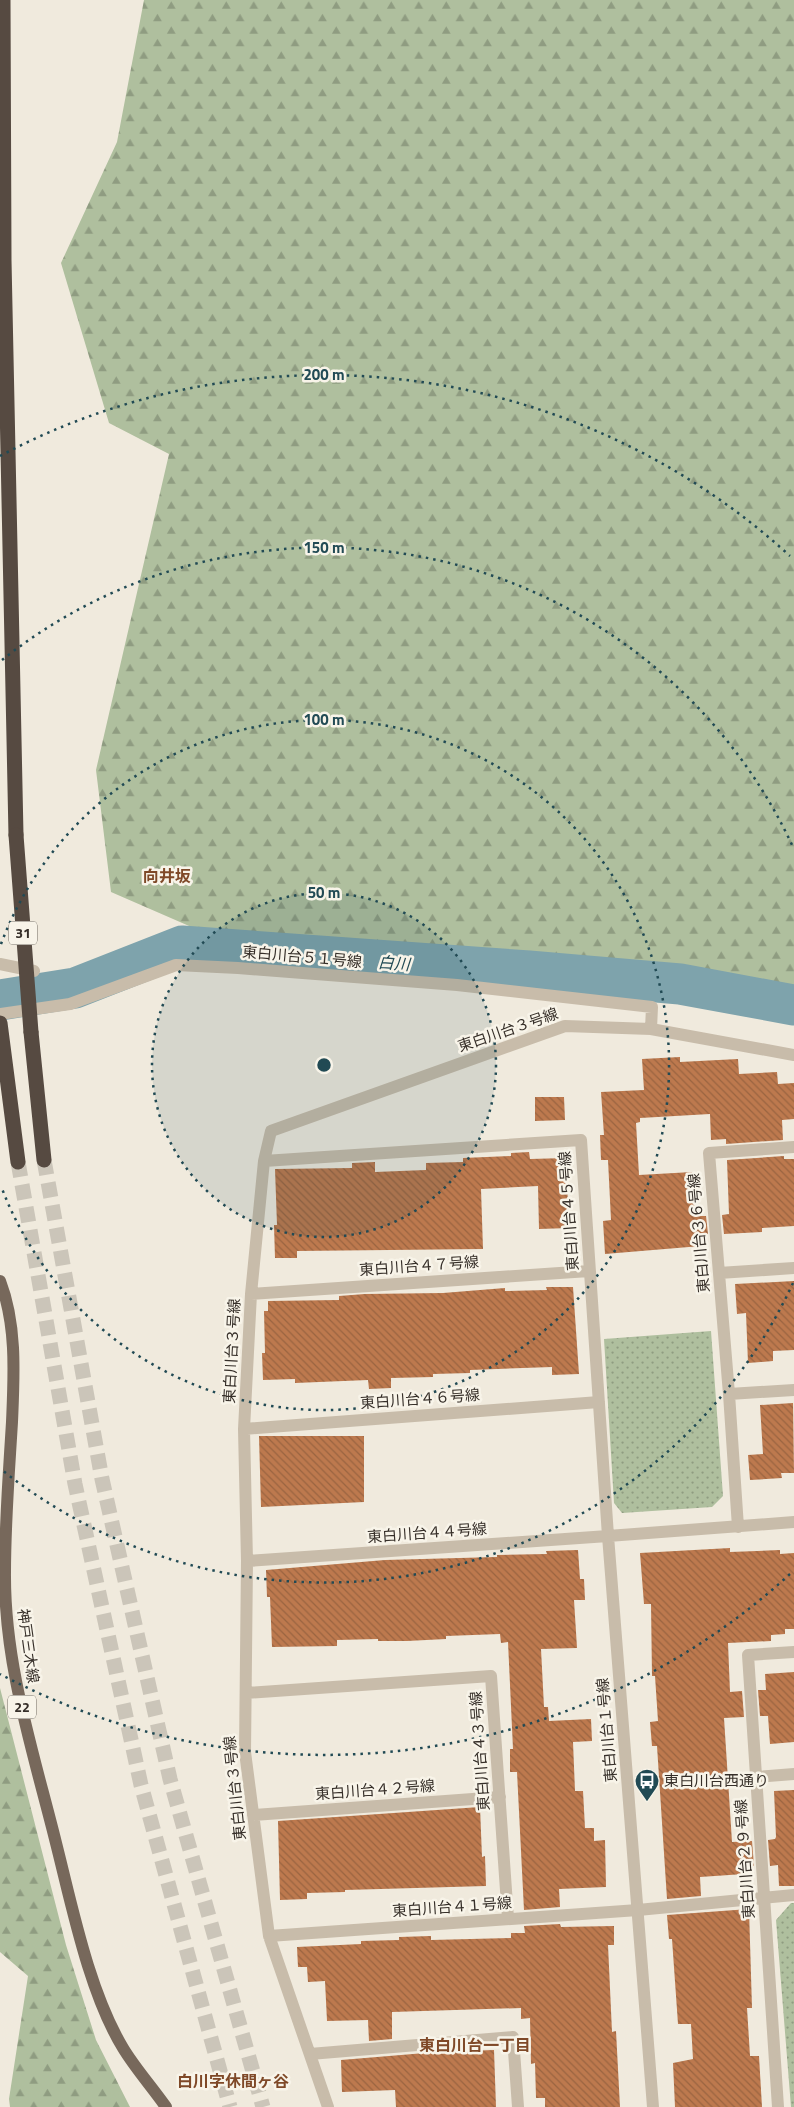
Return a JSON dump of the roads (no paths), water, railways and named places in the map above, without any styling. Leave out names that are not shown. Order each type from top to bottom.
[{"type":"highway","name":"31","points":[[3,0],[4,260],[16,835],[31,1032],[44,1160]]},
{"type":"highway","points":[[0,1030],[18,1162]]},
{"type":"main road","name":"神戸三木線","points":[[0,1281],[7,1299],[12,1342],[13,1385],[5,1572],[7,1632],[15,1681],[82,1946],[102,2003],[122,2047],[166,2107]]},
{"type":"street","points":[[0,964],[34,970],[36,1008],[0,1014]]},
{"type":"street","name":"東白川台５１号線","points":[[36,1008],[70,1004],[176,965],[238,968],[447,985],[652,1007],[651,1029]]},
{"type":"street","name":"東白川台３号線","points":[[328,2107],[269,1936],[245,1752],[248,1561],[244,1429],[251,1294],[264,1161],[271,1131],[565,1026],[651,1029],[794,1055]]},
{"type":"street","name":"東白川台４５号線","points":[[264,1161],[581,1140],[608,1536]]},
{"type":"street","name":"東白川台３６号線","points":[[738,1527],[709,1154],[794,1147]]},
{"type":"street","points":[[719,1273],[794,1268]]},
{"type":"street","name":"東白川台４７号線","points":[[251,1294],[590,1271]]},
{"type":"street","points":[[729,1394],[794,1390]]},
{"type":"street","name":"東白川台４６号線","points":[[244,1429],[599,1402]]},
{"type":"street","points":[[608,1536],[794,1522]]},
{"type":"street","name":"東白川台４４号線","points":[[248,1561],[608,1536]]},
{"type":"street","name":"東白川台１号線","points":[[608,1536],[653,2107]]},
{"type":"street","name":"東白川台２９号線","points":[[778,2107],[748,1655],[794,1652]]},
{"type":"street","name":"東白川台４３号線","points":[[246,1693],[490,1676],[508,1919]]},
{"type":"street","points":[[757,1777],[794,1774]]},
{"type":"street","name":"東白川台４２号線","points":[[253,1815],[500,1797]]},
{"type":"street","name":"東白川台４１号線","points":[[269,1936],[638,1910],[794,1895]]},
{"type":"street","points":[[310,2054],[513,2037],[518,2107]]},
{"type":"waterway","name":"白川","points":[[0,1000],[75,988],[182,946],[680,984],[794,1005]]},
{"type":"tunnel","points":[[44,1160],[102,1479],[170,1779],[263,2107]]},
{"type":"tunnel","points":[[18,1162],[75,1484],[141,1785],[230,2107]]},
{"type":"place","name":"東白川台西通り","points":[[647,1802]]},
{"type":"district","name":"向井坂","points":[[167,876]]},
{"type":"district","name":"東白川台一丁目","points":[[475,2045]]},
{"type":"district","name":"白川字休間ヶ谷","points":[[233,2081]]}]
